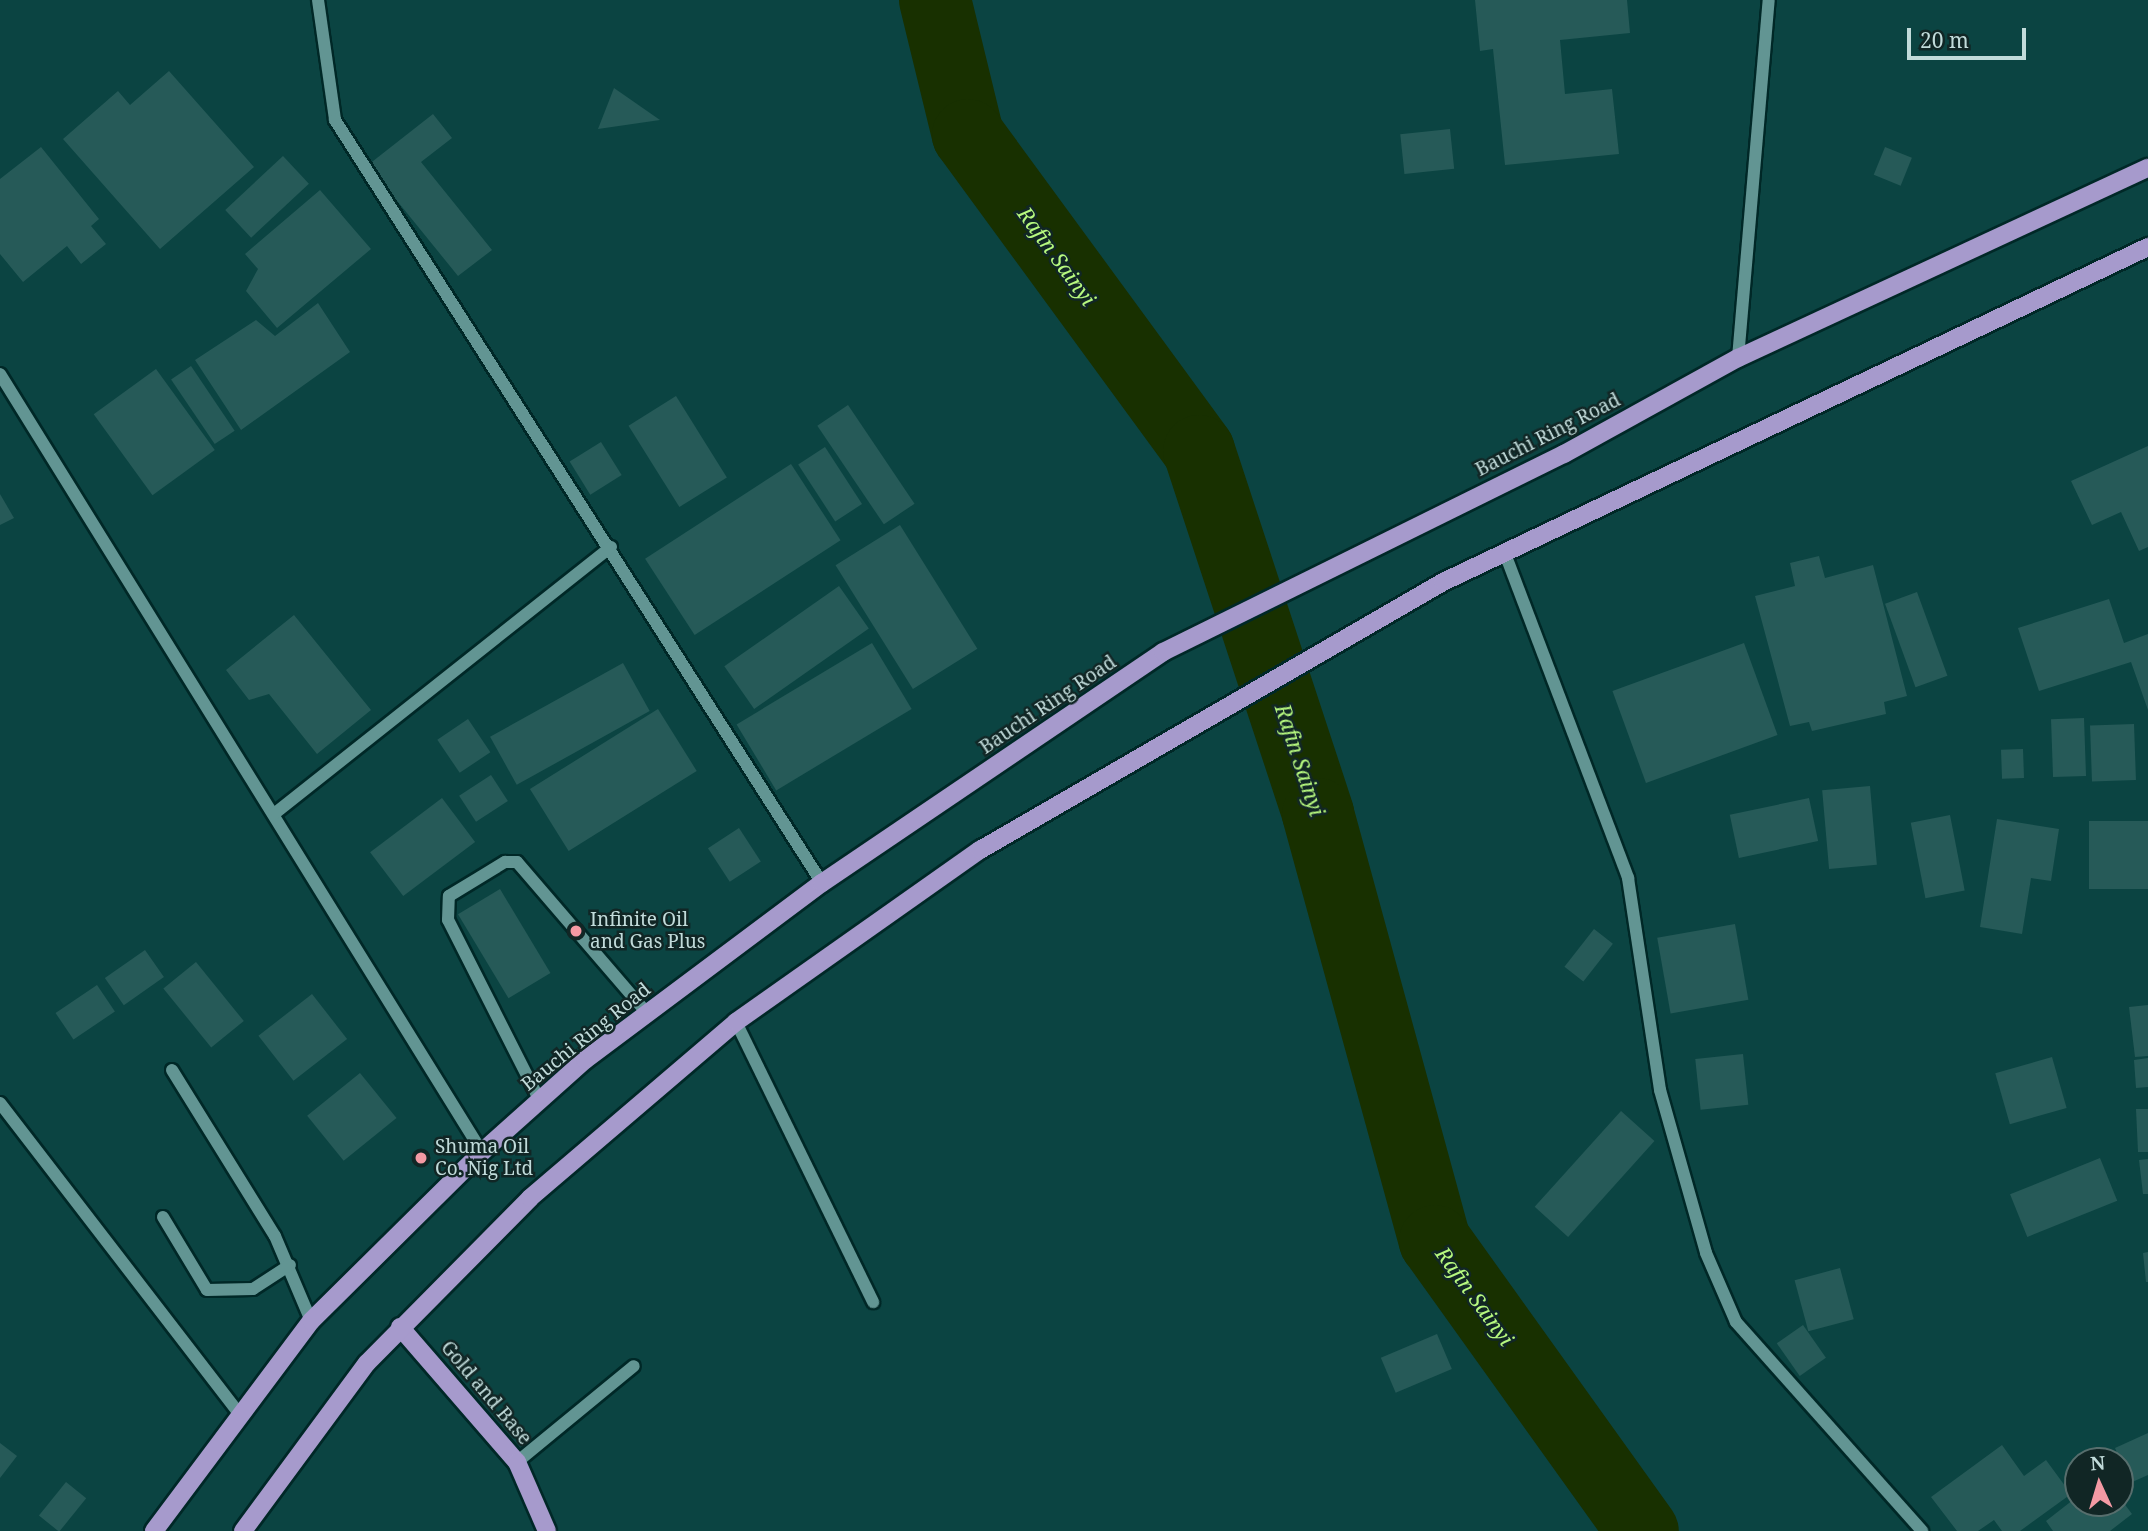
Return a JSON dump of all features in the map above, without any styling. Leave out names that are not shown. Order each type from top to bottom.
[{"type":"main road","name":"Bauchi Ring Road","points":[[154,1531],[242,1417],[311,1321],[482,1152],[646,1012],[822,883],[1163,652],[1410,527],[1564,453],[1738,358],[2148,168]]},
{"type":"main road","points":[[243,1531],[400,1327],[530,1198],[736,1022],[980,850],[1200,718],[1443,582],[2148,247]]},
{"type":"main road","name":"Gold and Base","points":[[400,1327],[517,1462],[547,1531]]},
{"type":"street","points":[[318,0],[335,120],[611,547],[822,883]]},
{"type":"street","points":[[1738,358],[1769,0]]},
{"type":"street","points":[[0,374],[482,1152]]},
{"type":"street","points":[[274,814],[611,547]]},
{"type":"street","points":[[1504,551],[1628,878],[1660,1090],[1706,1253],[1736,1322],[1922,1531]]},
{"type":"street","points":[[540,1101],[448,920],[449,896],[505,862],[517,862],[646,1012]]},
{"type":"street","points":[[736,1022],[873,1301]]},
{"type":"street","points":[[172,1070],[290,1265],[311,1321]]},
{"type":"street","points":[[0,1102],[242,1417]]},
{"type":"street","points":[[163,1217],[207,1290],[253,1289],[290,1265]]},
{"type":"street","points":[[517,1462],[634,1366]]},
{"type":"building","points":[[1475,0],[1627,0],[1630,33],[1560,40],[1565,94],[1612,89],[1619,154],[1505,165],[1493,49],[1480,51]]},
{"type":"building","points":[[169,71],[254,167],[160,249],[63,139],[118,91],[130,105]]},
{"type":"building","points":[[614,88],[660,120],[598,129]]},
{"type":"building","points":[[433,114],[452,138],[421,162],[492,250],[458,276],[368,165]]},
{"type":"building","points":[[1450,129],[1454,169],[1404,174],[1400,134]]},
{"type":"building","points":[[41,147],[99,219],[91,226],[106,244],[81,264],[67,246],[23,282],[0,254],[0,179]]},
{"type":"building","points":[[1885,147],[1912,158],[1901,186],[1874,175]]},
{"type":"building","points":[[283,156],[309,184],[251,238],[225,210]]},
{"type":"building","points":[[320,190],[371,249],[277,328],[246,291],[258,269],[245,254]]},
{"type":"building","points":[[318,303],[350,352],[241,430],[195,360],[256,320],[275,336]]},
{"type":"building","points":[[191,366],[235,431],[215,444],[171,379]]},
{"type":"building","points":[[156,369],[215,450],[152,495],[94,414]]},
{"type":"building","points":[[676,396],[727,477],[679,507],[629,426]]},
{"type":"building","points":[[848,405],[915,504],[884,524],[817,426]]},
{"type":"building","points":[[601,442],[622,475],[590,495],[570,462]]},
{"type":"building","points":[[2148,446],[2148,547],[2139,551],[2121,512],[2092,525],[2071,481]]},
{"type":"building","points":[[825,447],[862,504],[835,521],[798,464]]},
{"type":"building","points":[[791,464],[841,540],[695,635],[645,559]]},
{"type":"building","points":[[0,494],[14,518],[0,525]]},
{"type":"building","points":[[900,525],[977,649],[913,689],[836,565]]},
{"type":"building","points":[[1819,556],[1825,578],[1873,565],[1907,696],[1884,702],[1886,714],[1812,731],[1809,722],[1790,726],[1755,596],[1795,586],[1790,563]]},
{"type":"building","points":[[839,586],[869,629],[754,709],[724,666]]},
{"type":"building","points":[[1917,592],[1947,676],[1915,687],[1885,604]]},
{"type":"building","points":[[2109,599],[2124,643],[2148,634],[2148,710],[2131,662],[2039,691],[2018,628]]},
{"type":"building","points":[[294,615],[371,710],[317,754],[269,694],[249,700],[226,670]]},
{"type":"building","points":[[872,643],[912,709],[776,790],[737,724]]},
{"type":"building","points":[[1744,643],[1778,735],[1646,783],[1612,691]]},
{"type":"building","points":[[623,663],[650,711],[517,785],[490,737]]},
{"type":"building","points":[[658,709],[697,771],[569,851],[530,789]]},
{"type":"building","points":[[2084,718],[2086,776],[2053,777],[2051,719]]},
{"type":"building","points":[[468,719],[490,752],[460,773],[437,740]]},
{"type":"building","points":[[2134,724],[2136,780],[2092,782],[2090,726]]},
{"type":"building","points":[[2023,749],[2024,778],[2002,779],[2001,750]]},
{"type":"building","points":[[491,775],[508,801],[476,822],[459,796]]},
{"type":"building","points":[[1870,786],[1877,865],[1829,869],[1822,790]]},
{"type":"building","points":[[442,798],[475,842],[403,896],[370,852]]},
{"type":"building","points":[[1809,798],[1818,841],[1739,858],[1730,815]]},
{"type":"building","points":[[1950,815],[1965,891],[1925,898],[1911,823]]},
{"type":"building","points":[[1997,819],[2059,829],[2051,881],[2031,878],[2022,934],[1980,927]]},
{"type":"building","points":[[2089,821],[2148,821],[2148,889],[2089,889]]},
{"type":"building","points":[[739,828],[761,862],[730,882],[708,848]]},
{"type":"building","points":[[500,889],[550,973],[508,998],[458,914]]},
{"type":"building","points":[[1735,924],[1748,1000],[1671,1014],[1657,938]]},
{"type":"building","points":[[1594,929],[1613,944],[1583,982],[1564,967]]},
{"type":"building","points":[[145,950],[164,977],[124,1005],[105,978]]},
{"type":"building","points":[[196,962],[244,1021],[211,1047],[163,988]]},
{"type":"building","points":[[97,985],[115,1012],[73,1039],[56,1013]]},
{"type":"building","points":[[312,994],[347,1039],[294,1081],[258,1036]]},
{"type":"building","points":[[2148,1005],[2148,1056],[2135,1057],[2129,1007]]},
{"type":"building","points":[[1743,1054],[1748,1105],[1701,1110],[1695,1059]]},
{"type":"building","points":[[2052,1057],[2067,1108],[2010,1124],[1995,1073]]},
{"type":"building","points":[[2148,1058],[2148,1087],[2136,1088],[2134,1060]]},
{"type":"building","points":[[360,1073],[397,1118],[344,1161],[307,1116]]},
{"type":"building","points":[[2136,1109],[2148,1109],[2148,1152],[2138,1152]]},
{"type":"building","points":[[1621,1111],[1654,1141],[1568,1237],[1535,1207]]},
{"type":"building","points":[[2100,1158],[2117,1201],[2027,1237],[2010,1194]]},
{"type":"building","points":[[2148,1159],[2148,1194],[2143,1194],[2139,1160]]},
{"type":"building","points":[[2148,1252],[2148,1282],[2146,1282],[2143,1253]]},
{"type":"building","points":[[1840,1268],[1854,1319],[1808,1331],[1795,1280]]},
{"type":"building","points":[[1803,1325],[1826,1358],[1800,1376],[1777,1343]]},
{"type":"building","points":[[1437,1334],[1452,1369],[1396,1393],[1381,1358]]},
{"type":"building","points":[[2148,1433],[2148,1475],[2134,1481],[2134,1447],[2117,1447]]},
{"type":"building","points":[[0,1443],[17,1456],[0,1478]]},
{"type":"building","points":[[2002,1445],[2024,1476],[2046,1460],[2064,1484],[2064,1499],[2020,1531],[2002,1531],[1994,1520],[1978,1531],[1957,1531],[1931,1497]]},
{"type":"building","points":[[66,1482],[86,1498],[60,1531],[39,1515]]},
{"type":"building","points":[[2064,1507],[2064,1517],[2128,1517],[2110,1531],[2053,1531],[2046,1521]]},
{"type":"waterway","name":"Rafin Sainyi","points":[[935,0],[968,135],[1199,451],[1318,814],[1435,1241],[1643,1531]]},
{"type":"place","name":"Infinite Oil and Gas Plus","points":[[576,931]]},
{"type":"place","name":"Shuma Oil Co. Nig Ltd","points":[[421,1158]]}]
